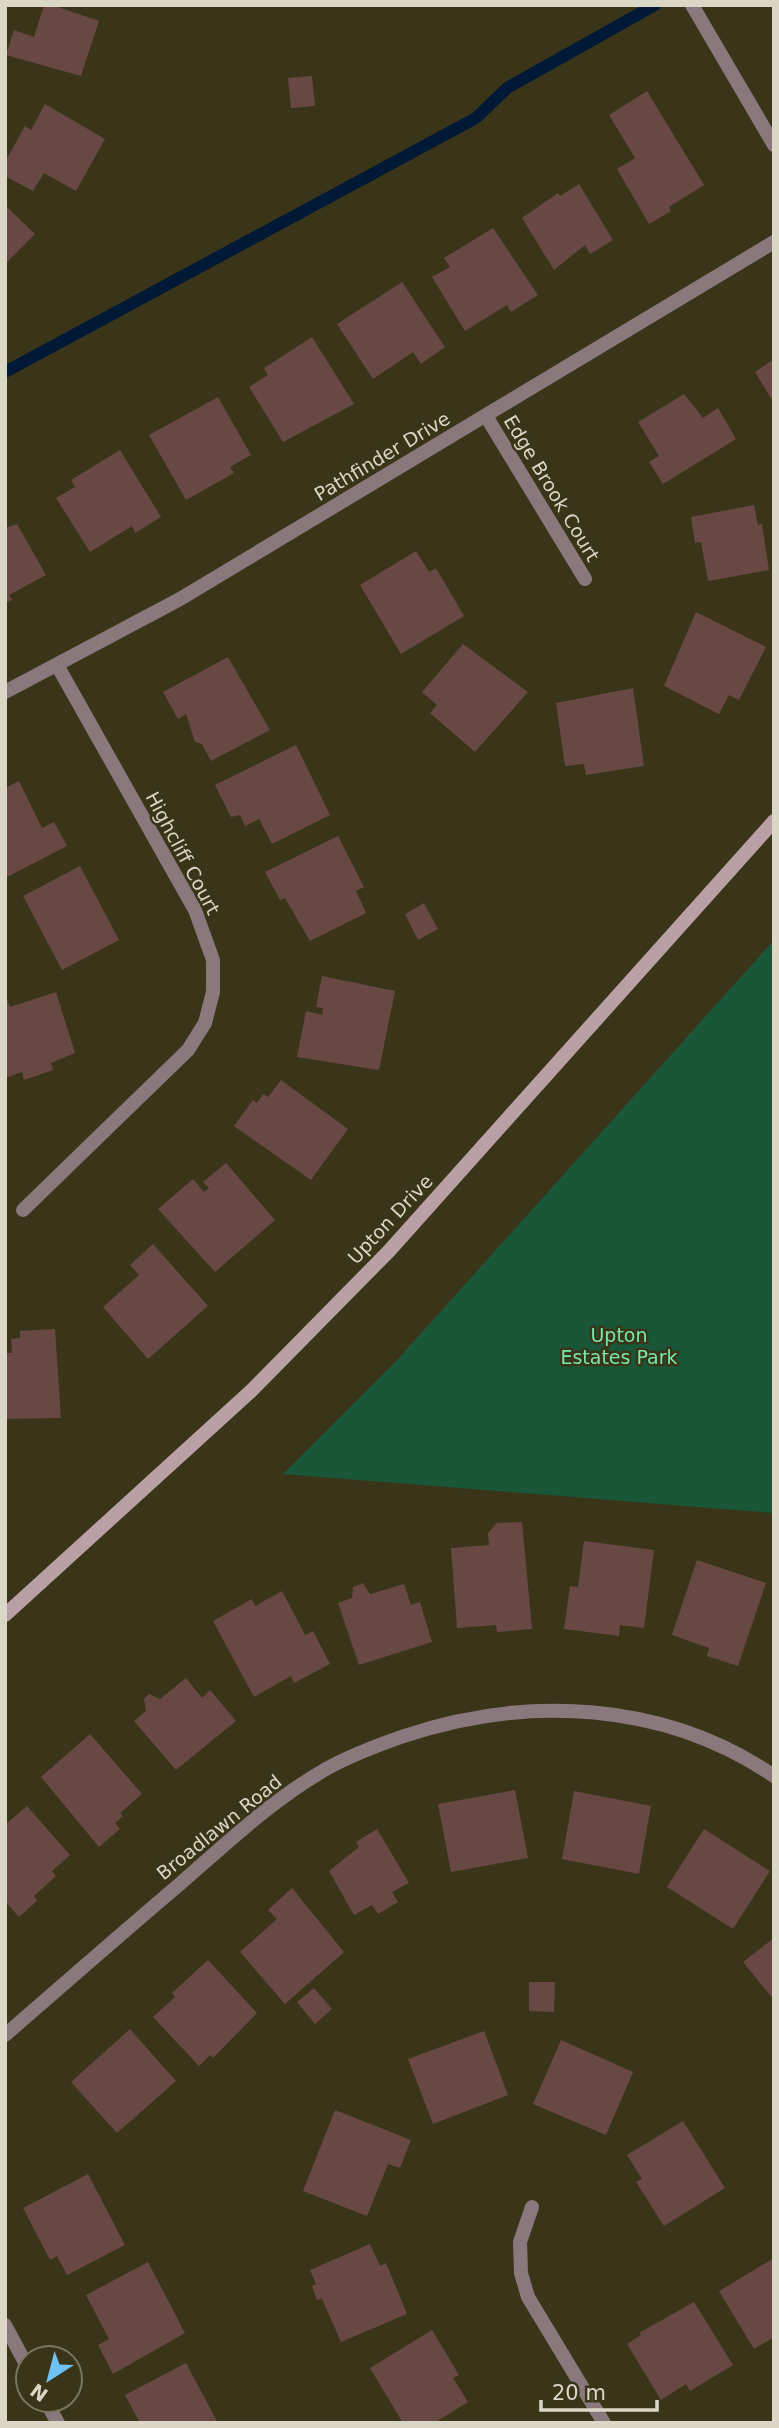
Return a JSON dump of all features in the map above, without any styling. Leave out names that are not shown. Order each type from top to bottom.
[{"type":"main road","name":"Upton Drive","points":[[5,1615],[251,1391],[389,1251],[774,821]]},
{"type":"street","points":[[692,5],[774,145]]},
{"type":"street","name":"Pathfinder Drive","points":[[5,692],[180,599],[774,243]]},
{"type":"street","name":"Edge Brook Court","points":[[486,416],[585,579]]},
{"type":"street","name":"Highcliff Court","points":[[23,1210],[188,1050],[205,1023],[213,992],[213,960],[195,911],[57,665]]},
{"type":"street","name":"Broadlawn Road","points":[[5,2035],[271,1804],[328,1768],[376,1745],[439,1724],[517,1711],[578,1710],[639,1718],[699,1736],[754,1762],[774,1776]]},
{"type":"street","points":[[532,2207],[520,2242],[521,2273],[528,2297],[604,2423]]},
{"type":"street","points":[[5,2325],[15,2344]]},
{"type":"green space","name":"Upton Estates Park","points":[[774,940],[774,1513],[283,1474],[398,1359]]},
{"type":"building","points":[[44,5],[52,5],[99,21],[81,76],[6,55],[14,30],[34,37]]},
{"type":"building","points":[[312,76],[315,106],[291,108],[288,78]]},
{"type":"building","points":[[647,91],[704,185],[669,207],[671,211],[649,224],[617,169],[635,158],[609,115]]},
{"type":"building","points":[[45,104],[105,139],[76,191],[44,173],[33,191],[5,176],[5,162],[25,126],[31,130]]},
{"type":"building","points":[[579,184],[613,240],[590,254],[585,245],[554,270],[522,218],[558,193],[560,196]]},
{"type":"building","points":[[5,205],[35,234],[5,264]]},
{"type":"building","points":[[493,228],[538,295],[511,312],[507,305],[465,331],[432,277],[450,267],[444,258]]},
{"type":"building","points":[[402,282],[445,347],[421,364],[413,352],[373,379],[337,324]]},
{"type":"building","points":[[312,337],[354,404],[283,442],[249,387],[268,375],[264,368]]},
{"type":"building","points":[[774,359],[774,403],[755,372]]},
{"type":"building","points":[[684,394],[703,418],[718,408],[736,439],[663,484],[649,462],[659,456],[638,422]]},
{"type":"building","points":[[218,397],[251,455],[230,467],[234,473],[186,500],[149,435]]},
{"type":"building","points":[[120,450],[161,517],[135,533],[132,526],[90,552],[56,498],[75,487],[71,480]]},
{"type":"building","points":[[754,505],[758,525],[762,524],[769,570],[708,581],[701,542],[695,543],[691,517]]},
{"type":"building","points":[[17,524],[46,575],[9,595],[12,600],[5,603],[5,528]]},
{"type":"building","points":[[416,551],[429,572],[436,568],[464,616],[401,654],[360,585]]},
{"type":"building","points":[[696,612],[766,647],[739,700],[729,695],[719,714],[664,686]]},
{"type":"building","points":[[463,644],[528,692],[475,752],[430,713],[437,705],[422,692]]},
{"type":"building","points":[[228,657],[270,730],[211,761],[202,744],[195,742],[186,714],[178,719],[163,692]]},
{"type":"building","points":[[633,688],[644,766],[586,775],[584,764],[565,766],[556,703]]},
{"type":"building","points":[[296,745],[330,815],[272,844],[259,819],[245,826],[240,815],[231,817],[215,785]]},
{"type":"building","points":[[19,781],[42,828],[54,822],[67,846],[5,878],[5,788]]},
{"type":"building","points":[[338,836],[364,887],[356,891],[366,913],[310,941],[285,898],[280,900],[265,872]]},
{"type":"building","points":[[80,866],[119,940],[62,970],[23,896]]},
{"type":"building","points":[[424,903],[438,929],[418,940],[405,914]]},
{"type":"building","points":[[322,976],[395,991],[379,1070],[297,1057],[306,1011],[322,1015],[323,1008],[316,1007]]},
{"type":"building","points":[[56,992],[75,1053],[51,1063],[53,1070],[24,1080],[22,1072],[5,1078],[5,995],[10,1007]]},
{"type":"building","points":[[281,1080],[348,1129],[311,1180],[234,1126],[253,1100],[257,1103],[263,1094],[268,1097]]},
{"type":"building","points":[[226,1163],[275,1220],[215,1272],[158,1209],[193,1179],[204,1192],[209,1188],[203,1182]]},
{"type":"building","points":[[153,1244],[208,1306],[148,1359],[103,1307],[139,1275],[130,1265]]},
{"type":"building","points":[[55,1329],[61,1418],[5,1419],[5,1353],[12,1353],[11,1339],[20,1338],[20,1331]]},
{"type":"building","points":[[522,1522],[532,1629],[497,1632],[496,1625],[457,1628],[451,1548],[489,1545],[488,1533],[497,1523]]},
{"type":"building","points":[[584,1541],[654,1550],[644,1628],[620,1625],[619,1636],[564,1629],[570,1586],[578,1587]]},
{"type":"building","points":[[697,1560],[766,1583],[738,1666],[707,1656],[709,1648],[672,1635]]},
{"type":"building","points":[[363,1583],[370,1594],[404,1584],[411,1605],[420,1602],[432,1642],[359,1665],[338,1603],[352,1598],[353,1587]]},
{"type":"building","points":[[282,1591],[305,1635],[313,1631],[330,1664],[294,1683],[291,1676],[254,1697],[213,1621],[252,1599],[255,1606]]},
{"type":"building","points":[[186,1678],[202,1698],[210,1690],[236,1721],[176,1770],[134,1721],[146,1711],[144,1699],[149,1694],[160,1699]]},
{"type":"building","points":[[90,1734],[142,1794],[120,1813],[123,1816],[115,1823],[120,1829],[99,1847],[41,1777]]},
{"type":"building","points":[[515,1790],[528,1858],[451,1872],[438,1804]]},
{"type":"building","points":[[574,1791],[651,1806],[639,1874],[562,1859]]},
{"type":"building","points":[[27,1806],[70,1855],[52,1871],[56,1876],[34,1896],[37,1901],[19,1917],[5,1901],[5,1825]]},
{"type":"building","points":[[377,1829],[409,1883],[392,1892],[398,1902],[378,1914],[372,1905],[354,1915],[329,1871],[359,1847],[356,1842]]},
{"type":"building","points":[[704,1829],[770,1871],[733,1929],[667,1887]]},
{"type":"building","points":[[292,1888],[344,1952],[285,2004],[240,1952],[277,1919],[268,1910]]},
{"type":"building","points":[[774,1938],[774,2000],[743,1962]]},
{"type":"building","points":[[208,1960],[257,2013],[213,2058],[210,2055],[199,2066],[153,2017],[175,1997],[172,1993]]},
{"type":"building","points":[[529,1982],[555,1982],[554,2012],[529,2011]]},
{"type":"building","points":[[314,1988],[332,2009],[315,2024],[297,2002]]},
{"type":"building","points":[[130,2029],[176,2081],[117,2133],[71,2082]]},
{"type":"building","points":[[484,2031],[508,2095],[433,2124],[408,2059]]},
{"type":"building","points":[[561,2040],[633,2072],[606,2135],[533,2104]]},
{"type":"building","points":[[335,2110],[411,2140],[400,2168],[388,2164],[367,2216],[303,2191]]},
{"type":"building","points":[[683,2121],[725,2188],[664,2226],[636,2182],[642,2179],[627,2155]]},
{"type":"building","points":[[88,2174],[125,2245],[67,2275],[57,2256],[50,2260],[23,2208]]},
{"type":"building","points":[[370,2244],[380,2266],[386,2263],[407,2314],[341,2342],[322,2299],[317,2300],[312,2286],[316,2284],[310,2270]]},
{"type":"building","points":[[774,2258],[774,2337],[754,2349],[719,2291]]},
{"type":"building","points":[[148,2262],[185,2333],[113,2374],[98,2345],[109,2339],[86,2295]]},
{"type":"building","points":[[694,2302],[733,2365],[690,2391],[686,2384],[661,2400],[627,2344],[641,2335],[639,2333]]},
{"type":"building","points":[[432,2330],[459,2375],[453,2378],[468,2402],[434,2423],[403,2423],[370,2368]]},
{"type":"building","points":[[186,2363],[218,2423],[140,2423],[125,2395]]},
{"type":"waterway","points":[[5,372],[476,118],[507,88],[655,5]]}]
